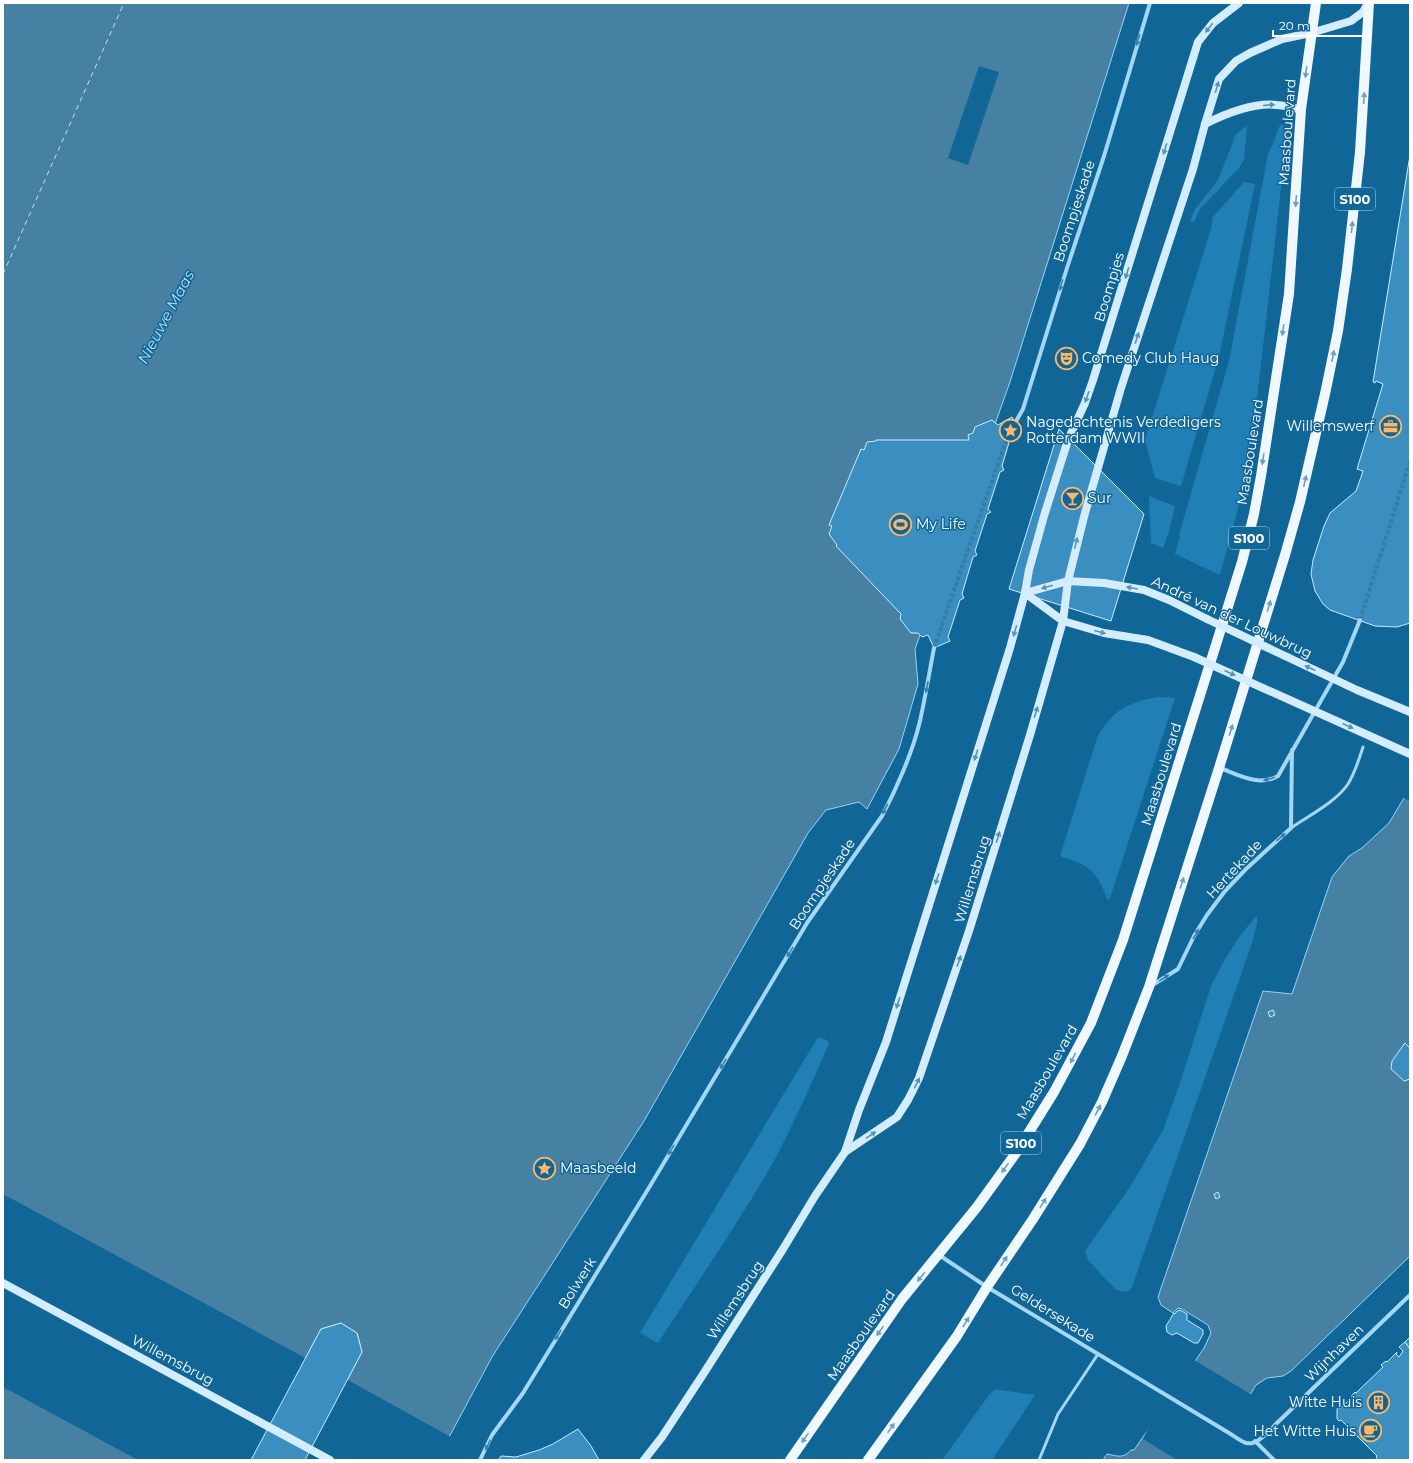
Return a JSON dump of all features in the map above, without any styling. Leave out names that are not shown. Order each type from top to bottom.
[{"type":"main road","name":"Boompjes","points":[[1025,593],[1029,570],[1068,440],[1085,403],[1093,380],[1198,42],[1213,23],[1239,3]]},
{"type":"main road","name":"Maasboulevard","points":[[790,1460],[902,1300],[977,1207],[1011,1159],[1058,1086],[1091,1023],[1126,932],[1242,562],[1254,514],[1289,294],[1302,109],[1316,3]]},
{"type":"main road","points":[[1068,581],[1079,532],[1121,388],[1193,169],[1205,124],[1220,79],[1236,61],[1250,53],[1282,39],[1311,33],[1351,21],[1363,12],[1369,3]]},
{"type":"main road","name":"S100","points":[[868,1460],[912,1397],[946,1353],[1080,1144],[1102,1102],[1149,987],[1285,555],[1300,502],[1325,394],[1338,331],[1347,269],[1360,152],[1369,3]]},
{"type":"main road","points":[[1205,124],[1225,114],[1260,106],[1277,104],[1302,109]]},
{"type":"main road","name":"André van der Louwbrug","points":[[1025,593],[1068,581],[1104,583],[1144,590],[1169,600],[1358,690],[1410,712]]},
{"type":"main road","name":"Willemsbrug","points":[[845,1152],[897,1117],[908,1100],[919,1078],[969,932],[1063,621],[1068,581]]},
{"type":"main road","points":[[1025,593],[1063,621],[1104,633],[1148,640],[1194,657],[1410,754]]},
{"type":"main road","name":"Willemsbrug","points":[[644,1460],[666,1430],[783,1249],[815,1196],[845,1152],[859,1110],[886,1042],[1010,648],[1025,593]]},
{"type":"main road","name":"Willemsbrug","points":[[3,1283],[330,1460]]},
{"type":"street","name":"Boompjeskade","points":[[1015,423],[1023,409],[1104,156],[1150,3]]},
{"type":"street","points":[[1219,768],[1254,781],[1268,781],[1278,776],[1343,662],[1360,620]]},
{"type":"street","name":"Boompjeskade","points":[[691,1116],[807,923],[882,816],[914,742],[934,648]]},
{"type":"street","points":[[1291,828],[1292,750]]},
{"type":"street","name":"Hertekade","points":[[1149,987],[1178,969],[1194,936],[1207,915],[1225,891],[1246,869],[1291,828]]},
{"type":"street","name":"Bolwerk","points":[[480,1460],[492,1435],[523,1393],[650,1186],[691,1116]]},
{"type":"street","name":"Geldersekade","points":[[939,1255],[987,1287],[1229,1433],[1245,1442],[1252,1443],[1255,1441]]},
{"type":"street","name":"Wijnhaven","points":[[1255,1441],[1287,1414],[1410,1295]]},
{"type":"street","points":[[1255,1441],[1274,1460]]},
{"type":"lane","points":[[1291,828],[1342,792],[1348,783],[1364,746]]},
{"type":"lane","points":[[1039,1460],[1058,1414],[1098,1354]]},
{"type":"shaded area","points":[[1283,124],[1287,135],[1255,417],[1240,501],[1220,575],[1175,554],[1179,535],[1229,361],[1268,154],[1280,125]]},
{"type":"shaded area","points":[[1247,126],[1244,160],[1238,169],[1200,209],[1194,222],[1190,221],[1195,209],[1218,180],[1236,134]]},
{"type":"shaded area","points":[[1244,182],[1255,184],[1219,357],[1181,486],[1155,478],[1145,440],[1211,229],[1213,217]]},
{"type":"shaded area","points":[[1149,496],[1175,506],[1169,532],[1163,548],[1151,543]]},
{"type":"shaded area","points":[[1159,697],[1175,698],[1108,901],[1101,883],[1092,871],[1079,863],[1061,857],[1061,853],[1097,738],[1103,728],[1115,714],[1122,709],[1138,702]]},
{"type":"shaded area","points":[[1257,915],[1257,923],[1252,943],[1131,1289],[1126,1292],[1116,1290],[1088,1260],[1085,1251],[1132,1184],[1163,1130],[1178,1089],[1211,986],[1239,937]]},
{"type":"shaded area","points":[[818,1037],[827,1040],[829,1044],[777,1155],[749,1203],[658,1343],[640,1333]]},
{"type":"shaded area","points":[[994,1390],[1035,1395],[992,1460],[942,1460],[989,1395]]},
{"type":"water","name":"Nieuwe Maas","points":[[3,3],[1129,3],[1010,382],[915,649],[918,684],[899,749],[867,809],[859,802],[826,810],[808,833],[644,1121],[492,1357],[447,1441],[305,1460],[362,1352],[357,1333],[341,1323],[321,1329],[251,1460],[3,1460]]},
{"type":"water","points":[[1410,773],[1410,1256],[1291,1371],[1283,1376],[1267,1378],[1256,1385],[1210,1460],[1103,1460],[1107,1454],[1123,1456],[1131,1450],[1134,1450],[1204,1348],[1211,1333],[1208,1325],[1182,1309],[1178,1308],[1173,1313],[1161,1305],[1158,1297],[1263,991],[1292,994],[1332,877],[1349,856],[1362,848],[1389,823],[1404,798]]},
{"type":"pier","points":[[979,66],[999,72],[968,165],[948,158]]},
{"type":"pier","points":[[1410,771],[1410,801],[1402,797],[1408,772]]},
{"type":"pier","points":[[3,1194],[307,1359],[253,1460],[138,1460],[3,1387]]},
{"type":"pier","points":[[1194,1360],[1252,1395],[1212,1460],[1177,1460],[1143,1439],[1148,1428]]},
{"type":"pier","points":[[346,1379],[451,1437],[437,1460],[303,1460]]},
{"type":"building","name":"Willemswerf","points":[[1410,155],[1410,623],[1397,627],[1375,626],[1330,610],[1323,604],[1315,591],[1311,574],[1313,560],[1324,526],[1330,513],[1356,491],[1363,471],[1357,469],[1383,384],[1376,381],[1375,383],[1373,382]]},
{"type":"building","points":[[1012,417],[1017,427],[1013,429],[1002,466],[1004,470],[1000,472],[988,509],[991,512],[987,514],[975,551],[977,555],[973,557],[962,594],[964,598],[960,600],[948,637],[950,641],[934,648],[928,635],[922,637],[918,633],[911,633],[900,619],[901,614],[836,546],[837,545],[829,534],[832,526],[829,525],[861,449],[864,450],[867,442],[876,440],[969,440],[968,435],[973,433],[975,427],[992,420],[998,425]]},
{"type":"building","points":[[1059,429],[1144,514],[1111,621],[1009,589]]},
{"type":"building","points":[[1273,1010],[1275,1015],[1270,1017],[1268,1012]]},
{"type":"building","points":[[1405,1043],[1410,1048],[1410,1079],[1404,1081],[1391,1069],[1392,1061]]},
{"type":"building","points":[[1218,1192],[1220,1197],[1216,1199],[1214,1194]]},
{"type":"building","points":[[1180,1310],[1187,1314],[1187,1320],[1203,1330],[1203,1334],[1198,1343],[1194,1343],[1177,1333],[1172,1335],[1167,1332],[1166,1326],[1174,1313],[1175,1314]]},
{"type":"building","points":[[341,1323],[357,1333],[362,1352],[305,1460],[251,1460],[321,1329]]},
{"type":"building","points":[[1410,1337],[1410,1349],[1405,1342]]},
{"type":"building","name":"Witte Huis","points":[[1405,1342],[1410,1349],[1410,1460],[1378,1460],[1376,1457],[1377,1456],[1351,1432],[1352,1431],[1341,1420],[1339,1421],[1337,1419],[1337,1409],[1339,1407],[1340,1409],[1355,1392],[1356,1393],[1383,1367],[1381,1365],[1386,1361],[1387,1362],[1397,1352],[1396,1354],[1399,1357],[1403,1351],[1399,1347]]},
{"type":"building","points":[[578,1429],[591,1446],[599,1460],[498,1460],[501,1456],[516,1457],[539,1450],[553,1444]]},
{"type":"ferry route","points":[[3,274],[124,3]]},
{"type":"tunnel","points":[[934,648],[1010,429],[1015,423]]},
{"type":"tunnel","points":[[1360,620],[1410,461]]},
{"type":"place","name":"Comedy Club Haug","points":[[1067,358]]},
{"type":"place","name":"Willemswerf","points":[[1390,426]]},
{"type":"place","name":"Nagedachtenis Verdedigers Rotterdam WWII","points":[[1011,430]]},
{"type":"place","name":"Sur","points":[[1072,498]]},
{"type":"place","name":"My Life","points":[[900,524]]},
{"type":"place","name":"Maasbeeld","points":[[545,1168]]},
{"type":"place","name":"Witte Huis","points":[[1378,1402]]},
{"type":"place","name":"Het Witte Huis","points":[[1371,1431]]}]
